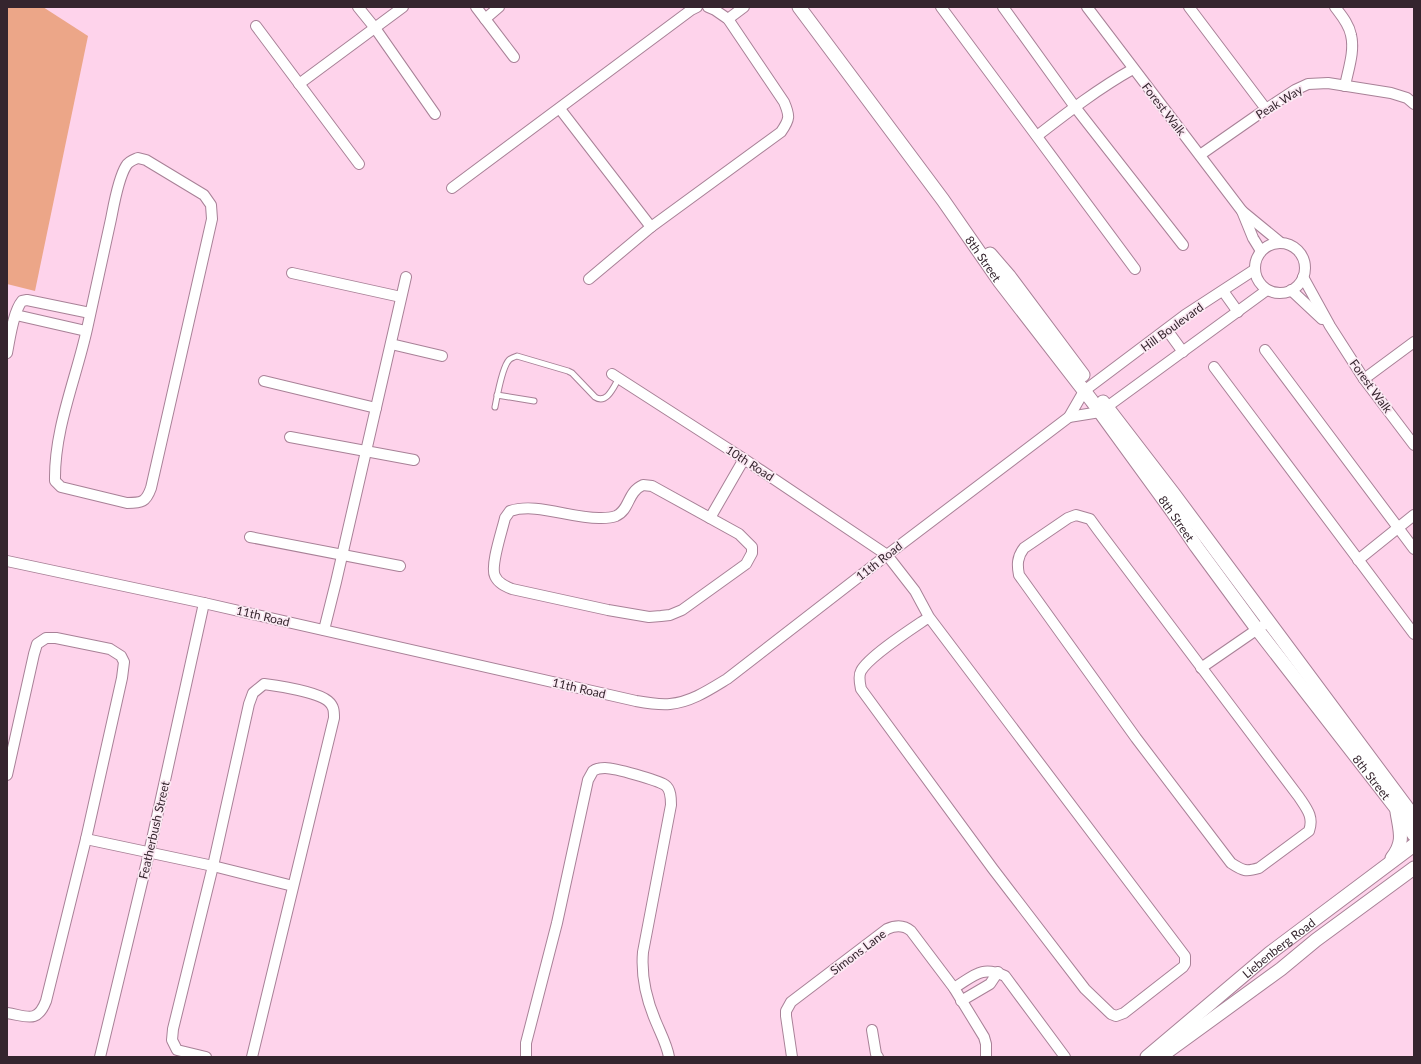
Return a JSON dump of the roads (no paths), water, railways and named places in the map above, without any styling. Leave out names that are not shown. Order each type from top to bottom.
[{"type":"street","points":[[358,7],[375,28],[435,114]]},
{"type":"street","points":[[299,84],[403,7]]},
{"type":"street","points":[[476,7],[514,57]]},
{"type":"street","points":[[485,19],[499,7]]},
{"type":"street","points":[[452,188],[697,7]]},
{"type":"street","points":[[589,279],[651,227],[781,132],[789,122],[788,112],[784,102],[728,19],[708,7]]},
{"type":"street","points":[[728,19],[744,7]]},
{"type":"street","name":"8th Street","points":[[799,7],[943,200],[1000,282],[1103,410],[1173,493],[1269,621],[1405,806],[1414,834]]},
{"type":"street","points":[[941,7],[1135,269]]},
{"type":"street","points":[[1003,7],[1075,107],[1182,245]]},
{"type":"street","name":"Forest Walk","points":[[1087,7],[1242,211],[1281,243]]},
{"type":"street","points":[[1189,7],[1266,109]]},
{"type":"street","points":[[1335,7],[1346,21],[1351,33],[1352,44],[1345,86]]},
{"type":"street","points":[[256,26],[359,164]]},
{"type":"street","points":[[1037,136],[1112,80],[1133,69]]},
{"type":"street","name":"Peak Way","points":[[1200,155],[1266,109],[1295,90],[1308,84],[1328,83],[1391,93],[1407,98],[1414,104]]},
{"type":"street","points":[[560,109],[651,227]]},
{"type":"street","points":[[138,158],[146,160],[204,194],[211,205],[212,219],[154,478],[148,496],[143,501],[136,503],[127,503],[69,490],[61,487],[55,481],[56,459],[64,418],[90,313],[117,191],[126,166],[130,161],[138,158]]},
{"type":"street","name":"Forest Walk","points":[[1242,211],[1253,238],[1261,251]]},
{"type":"street","points":[[1273,243],[1289,244],[1296,248],[1301,254],[1305,270],[1298,285],[1283,293],[1275,293],[1261,285],[1254,270],[1257,257],[1261,251],[1266,246],[1273,243]]},
{"type":"street","name":"Hill Boulevard","points":[[1087,389],[1195,308],[1254,270]]},
{"type":"street","points":[[292,273],[402,297]]},
{"type":"street","points":[[324,630],[406,277]]},
{"type":"street","name":"Forest Walk","points":[[1303,277],[1330,326],[1364,379],[1414,445]]},
{"type":"street","points":[[1103,410],[1268,290]]},
{"type":"street","name":"Forest Walk","points":[[1291,290],[1330,326]]},
{"type":"street","points":[[1223,291],[1238,312]]},
{"type":"street","points":[[7,353],[19,304],[22,301],[27,300],[90,313]]},
{"type":"street","points":[[16,315],[86,332]]},
{"type":"street","points":[[1167,330],[1183,352]]},
{"type":"street","points":[[1364,379],[1414,342]]},
{"type":"street","points":[[390,344],[442,356]]},
{"type":"street","points":[[1265,350],[1414,549]]},
{"type":"street","points":[[1214,367],[1414,634]]},
{"type":"street","name":"10th Road","points":[[616,376],[744,459],[887,555],[915,591],[929,617],[1185,956],[1185,964],[1183,967],[1122,1015],[1116,1016],[1108,1013],[1085,989],[993,869],[861,689],[859,676],[864,666],[929,617]]},
{"type":"street","points":[[264,381],[376,408]]},
{"type":"street","name":"11th Road","points":[[7,561],[204,602],[636,701],[670,704],[685,701],[702,694],[727,679],[1069,417],[1087,389]]},
{"type":"street","name":"8th Street","points":[[1103,410],[1196,546],[1257,628],[1414,817]]},
{"type":"street","name":"11th Road","points":[[1069,417],[1103,410]]},
{"type":"street","points":[[290,437],[414,460]]},
{"type":"street","points":[[710,518],[744,459]]},
{"type":"street","points":[[643,485],[648,485],[710,518],[740,534],[752,547],[752,554],[746,564],[682,610],[670,615],[649,617],[608,610],[512,589],[502,584],[495,577],[492,569],[505,518],[510,511],[517,508],[530,508],[588,518],[615,517],[622,513],[637,488],[643,485]]},
{"type":"street","points":[[1076,515],[1090,519],[1201,668],[1299,797],[1309,813],[1312,823],[1309,831],[1303,836],[1259,868],[1250,871],[1240,869],[1231,863],[1132,731],[1019,575],[1018,566],[1020,553],[1024,548],[1068,518],[1076,515]]},
{"type":"street","points":[[1358,560],[1414,515]]},
{"type":"street","points":[[250,537],[400,566]]},
{"type":"street","name":"Featherbush Street","points":[[100,1057],[149,853],[204,602]]},
{"type":"street","points":[[1201,668],[1269,621]]},
{"type":"street","points":[[7,775],[37,644],[46,638],[56,638],[110,649],[121,656],[124,662],[122,678],[86,840],[46,1001],[38,1015],[33,1017],[7,1013]]},
{"type":"street","points":[[206,1057],[177,1050],[172,1040],[172,1034],[213,866],[249,704],[253,693],[264,684],[317,695],[328,701],[334,708],[334,718],[252,1057]]},
{"type":"street","points":[[526,1057],[526,1043],[557,923],[588,780],[595,769],[607,768],[665,785],[670,791],[671,805],[642,962],[651,1006],[670,1057]]},
{"type":"street","points":[[1387,864],[1398,851],[1400,846],[1400,830],[1405,806]]},
{"type":"street","points":[[86,840],[213,866],[293,886]]},
{"type":"street","name":"Liebenberg Road","points":[[1147,1057],[1270,953],[1414,845]]},
{"type":"street","name":"Liebenberg Road","points":[[1160,1057],[1281,969],[1316,940],[1414,868]]},
{"type":"street","name":"Simons Lane","points":[[792,1057],[786,1016],[786,1012],[791,1002],[893,926],[901,926],[908,928],[911,931],[954,988],[984,1037],[986,1044],[986,1057]]},
{"type":"street","points":[[954,988],[984,970],[998,972],[1005,976],[1065,1057]]},
{"type":"street","points":[[961,1001],[990,984],[998,972]]},
{"type":"street","points":[[872,1030],[876,1054],[878,1057]]},
{"type":"lane","points":[[495,407],[504,367],[508,360],[513,357],[517,356],[572,373],[595,398],[599,400],[603,399],[609,394],[616,376]]},
{"type":"lane","points":[[497,395],[534,401]]}]
